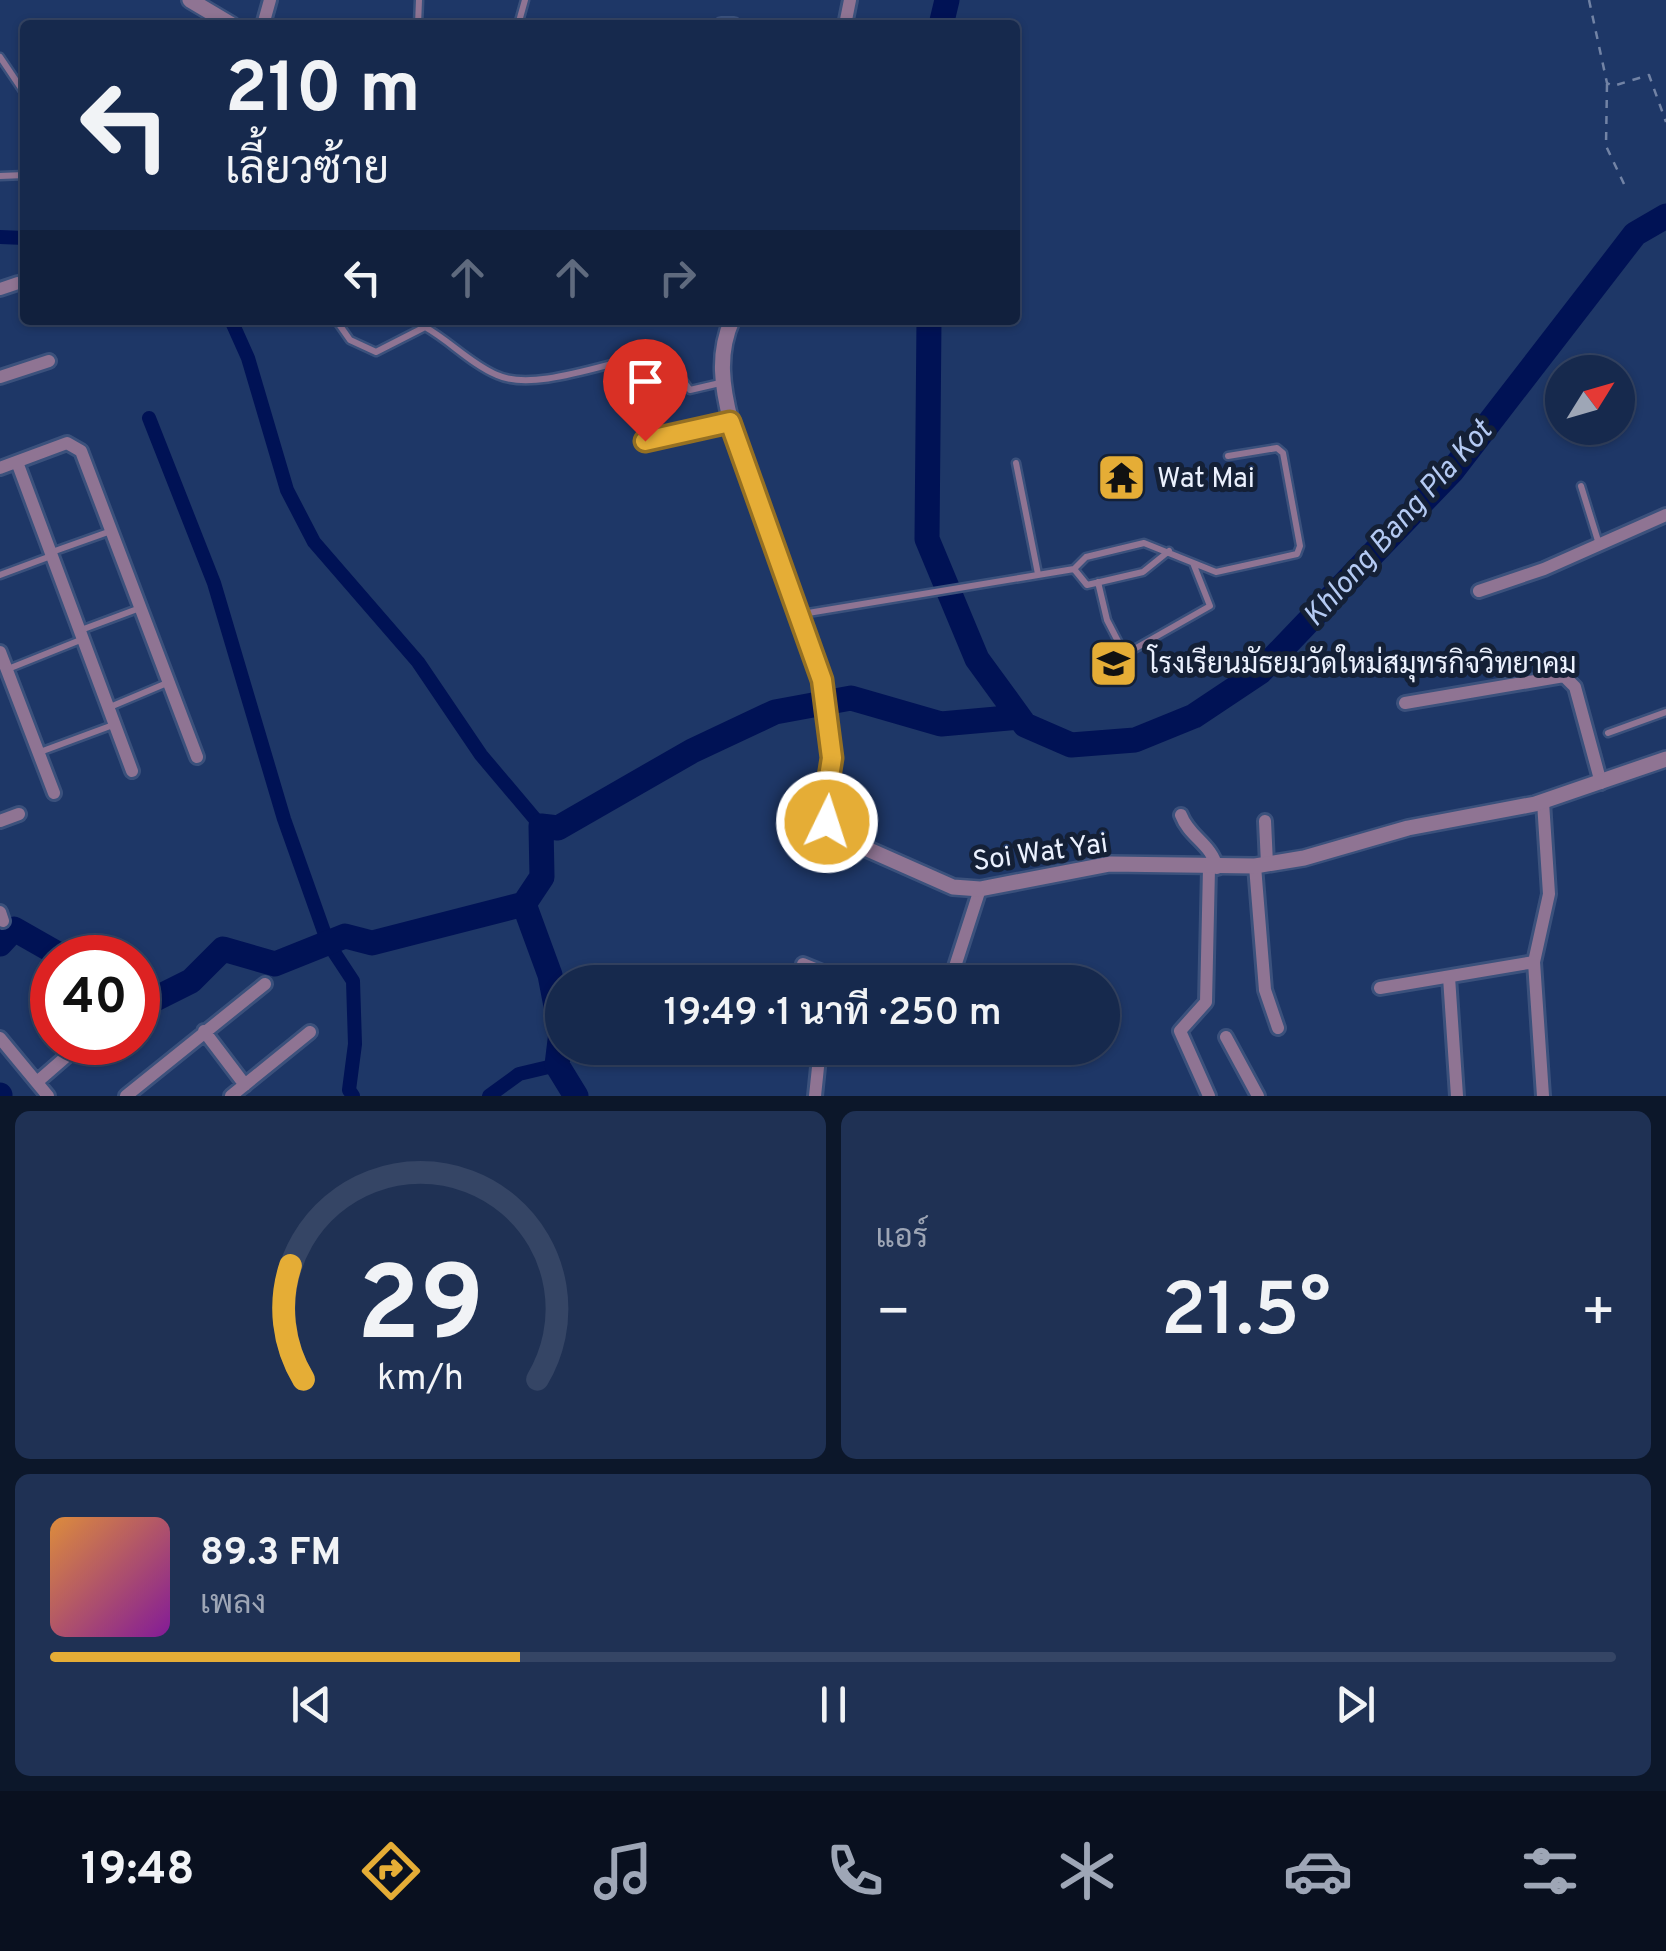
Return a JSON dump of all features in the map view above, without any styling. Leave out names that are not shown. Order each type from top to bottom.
[{"type":"street","points":[[190,0],[224,20]]},
{"type":"street","points":[[0,289],[18,283]]},
{"type":"street","name":"Soi Wat Yai","points":[[731,325],[722,358],[722,383],[730,422],[802,614],[822,680],[832,758],[826,796],[829,830],[952,887],[980,890],[1110,864],[1213,868],[1261,865],[1408,828],[1543,802],[1666,760]]},
{"type":"street","points":[[0,378],[49,361]]},
{"type":"street","points":[[0,468],[67,443],[74,445],[197,757]]},
{"type":"street","points":[[17,462],[132,771]]},
{"type":"street","points":[[1479,591],[1666,515]]},
{"type":"street","points":[[0,652],[54,792]]},
{"type":"street","points":[[1404,703],[1564,676],[1576,687],[1601,783]]},
{"type":"street","points":[[1543,802],[1549,894],[1534,962],[1543,1096]]},
{"type":"street","points":[[0,821],[19,814]]},
{"type":"street","points":[[1181,815],[1189,830],[1212,851],[1206,1000],[1180,1031],[1210,1096]]},
{"type":"street","points":[[1265,821],[1261,865],[1264,990],[1278,1028]]},
{"type":"street","points":[[956,965],[980,890]]},
{"type":"street","points":[[1380,988],[1534,962]]},
{"type":"street","points":[[1449,977],[1458,1096]]},
{"type":"street","points":[[126,1096],[265,984]]},
{"type":"street","points":[[204,1031],[249,1090]]},
{"type":"street","points":[[231,1096],[249,1090],[310,1032]]},
{"type":"street","points":[[1226,1037],[1258,1096]]},
{"type":"street","points":[[0,1038],[48,1096]]},
{"type":"street","points":[[37,1082],[57,1065]]},
{"type":"street","points":[[816,1096],[819,1065]]},
{"type":"lane","points":[[0,57],[20,87]]},
{"type":"lane","points":[[340,325],[350,340],[376,352],[425,328],[508,380],[540,378],[657,354],[665,356],[690,390],[722,383]]},
{"type":"lane","points":[[645,441],[730,422]]},
{"type":"lane","points":[[802,614],[1074,569],[1086,558],[1144,544],[1216,572],[1288,558],[1300,546],[1284,453],[1277,448],[1228,456]]},
{"type":"lane","points":[[1016,463],[1038,574]]},
{"type":"lane","points":[[1581,486],[1599,545]]},
{"type":"lane","points":[[0,574],[111,531]]},
{"type":"lane","points":[[1074,569],[1088,585],[1143,572],[1168,551]]},
{"type":"lane","points":[[1098,582],[1107,620],[1122,649],[1130,652],[1210,606],[1193,562]]},
{"type":"lane","points":[[6,669],[140,608]]},
{"type":"lane","points":[[108,708],[169,683]]},
{"type":"lane","points":[[1608,733],[1666,712]]},
{"type":"lane","points":[[39,753],[115,724]]},
{"type":"path","points":[[1589,0],[1607,83],[1606,146],[1625,186]]},
{"type":"path","points":[[1607,83],[1613,86],[1649,76],[1666,122]]},
{"type":"waterway","name":"Khlong Bang Pla Kot","points":[[942,20],[947,0]]},
{"type":"waterway","name":"Khlong Bang Pla Kot","points":[[929,325],[927,539],[977,659],[1025,725],[1071,745],[1135,740],[1194,716],[1260,672],[1452,471],[1635,234],[1666,216]]},
{"type":"waterway","points":[[0,237],[20,238]]},
{"type":"waterway","points":[[233,325],[248,358],[287,490],[314,542],[418,662],[481,755],[541,826]]},
{"type":"waterway","points":[[149,418],[214,583],[284,819],[328,943],[353,981],[355,1044],[349,1090],[353,1096]]},
{"type":"waterway","points":[[160,996],[191,981],[223,949],[275,964],[345,936],[372,943],[524,904],[542,877],[541,826],[558,828],[692,751],[775,712],[851,698],[941,724],[1019,717]]},
{"type":"waterway","points":[[524,904],[550,975],[561,1032],[557,1065],[576,1096]]},
{"type":"waterway","points":[[0,944],[14,929],[30,938]]},
{"type":"waterway","points":[[489,1096],[519,1074],[557,1065]]},
{"type":"place","name":"Wat Mai","points":[[1122,477]]},
{"type":"place","name":"โรงเรียนมัธยมวัดใหม่สมุทรกิจวิทยาคม","points":[[1113,663]]},
{"type":"route","points":[[645,441],[730,422],[802,614],[822,680],[832,758],[826,796],[827,822]]}]
